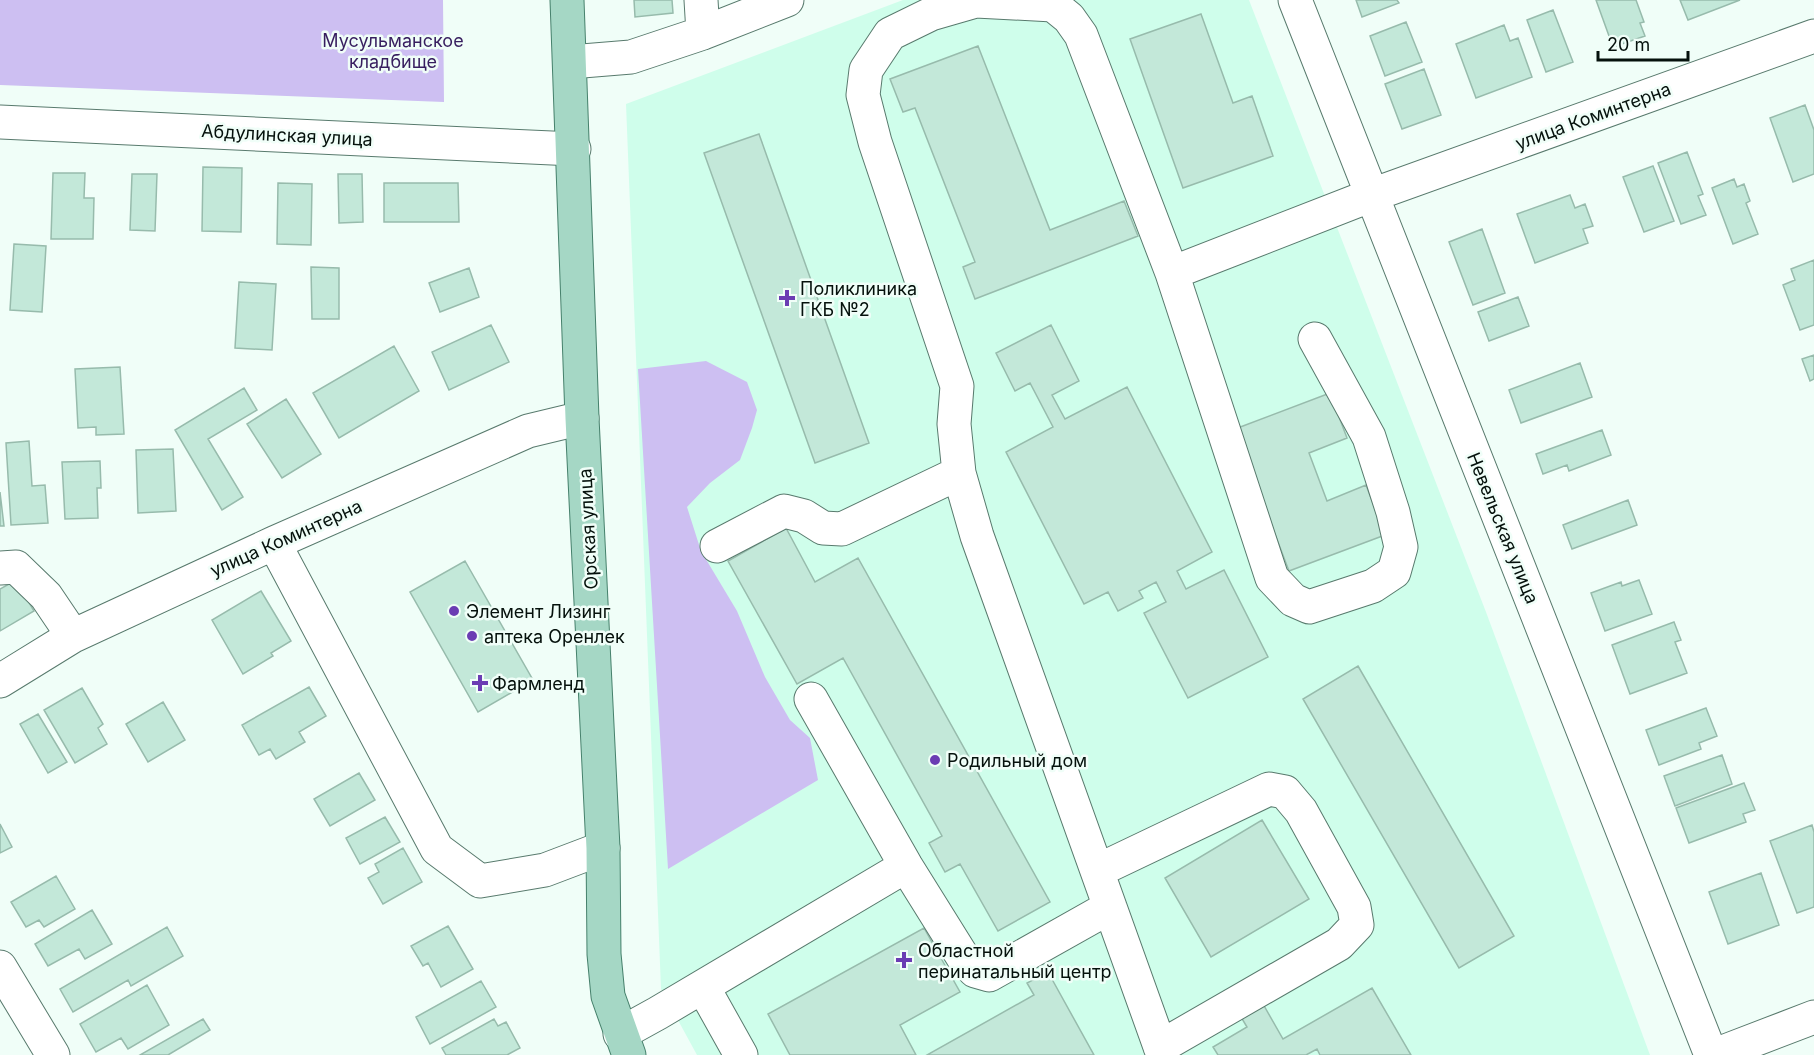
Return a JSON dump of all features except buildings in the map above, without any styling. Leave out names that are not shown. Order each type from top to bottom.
[{"type":"main road","name":"Орская улица","points":[[567,0],[582,418],[603,848],[604,954],[608,996],[624,1044]]},
{"type":"street","points":[[701,0],[703,33]]},
{"type":"street","points":[[570,62],[631,57],[703,33],[787,0]]},
{"type":"street","name":"Невельская улица","points":[[1295,0],[1713,1055]]},
{"type":"street","points":[[1097,871],[1269,789],[1285,792],[1301,811],[1353,907],[1357,925],[1339,944],[1162,1051],[1097,871],[977,536],[959,473],[954,424],[957,386],[875,142],[863,95],[866,70],[890,34],[931,14],[976,1],[1053,5],[1069,18],[1081,35],[1172,273],[1272,578],[1293,600],[1309,607],[1372,586],[1394,572],[1401,547],[1393,512],[1369,437],[1316,339]]},
{"type":"street","name":"улица Коминтерна","points":[[1172,273],[1372,195],[1814,36]]},
{"type":"street","name":"Абдулинская улица","points":[[0,122],[574,148]]},
{"type":"street","name":"улица Коминтерна","points":[[0,681],[73,636],[274,543],[528,431],[582,418]]},
{"type":"street","points":[[717,546],[784,511],[804,516],[823,528],[842,529],[959,473]]},
{"type":"street","points":[[274,543],[437,849],[480,881],[545,870],[603,848]]},
{"type":"street","points":[[0,568],[16,567],[46,596],[73,636]]},
{"type":"street","points":[[811,699],[906,866],[964,959],[975,971],[989,975],[1110,907]]},
{"type":"street","points":[[624,1044],[703,987],[906,866]]},
{"type":"street","points":[[0,967],[53,1055]]},
{"type":"street","points":[[703,987],[741,1055]]},
{"type":"street","points":[[1713,1055],[1814,1017]]},
{"type":"shaded area","points":[[903,0],[1249,0],[1486,612],[1650,1055],[697,1055],[661,989],[626,104]]},
{"type":"green space","name":"Мусульманское кладбище","points":[[0,0],[443,0],[444,102],[0,85]]},
{"type":"green space","points":[[706,361],[747,382],[757,410],[740,460],[710,483],[687,507],[701,551],[737,611],[765,677],[790,720],[810,738],[818,780],[668,869],[638,369]]},
{"type":"place","name":"Поликлиника ГКБ №2","points":[[787,298]]},
{"type":"place","name":"Элемент Лизинг","points":[[454,611]]},
{"type":"place","name":"аптека Оренлек","points":[[472,636]]},
{"type":"place","name":"Фармленд","points":[[480,683]]},
{"type":"place","name":"Родильный дом","points":[[935,760]]},
{"type":"place","name":"Областной перинатальный центр","points":[[904,960]]}]
